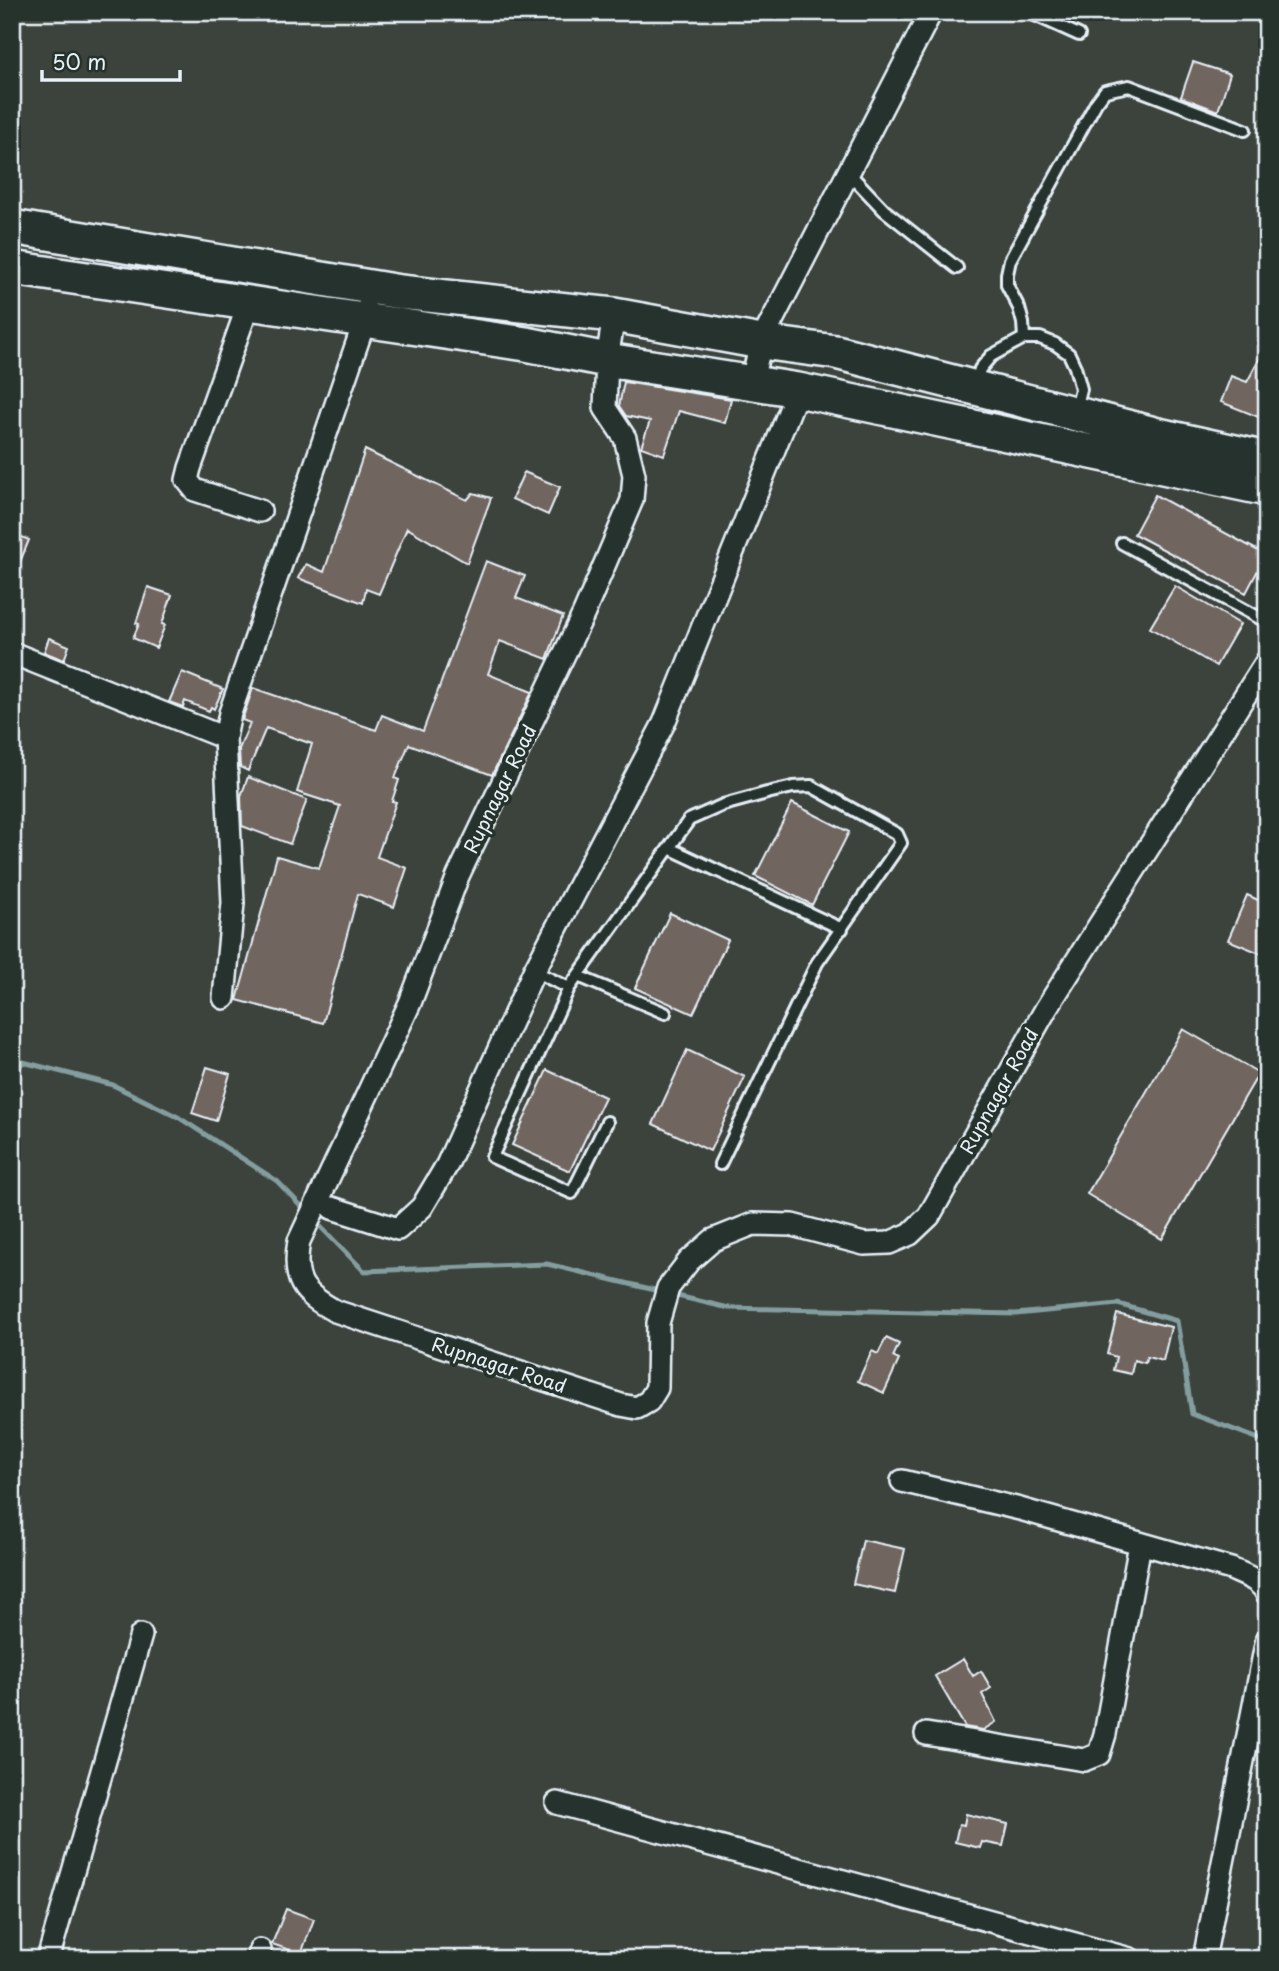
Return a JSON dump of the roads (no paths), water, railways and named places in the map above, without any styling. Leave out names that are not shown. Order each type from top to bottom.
[{"type":"main road","points":[[12,227],[370,286],[614,315],[761,342],[836,352],[1154,434],[1263,484]]},
{"type":"main road","points":[[12,268],[526,344],[607,360],[752,381],[1263,484]]},
{"type":"street","points":[[752,381],[761,342],[931,12]]},
{"type":"street","points":[[223,998],[233,903],[225,738],[230,713],[365,320],[370,286]]},
{"type":"street","points":[[249,303],[187,480],[195,490],[260,511]]},
{"type":"street","name":"Rupnagar Road","points":[[614,315],[607,360],[605,408],[625,438],[634,475],[632,500],[584,613],[458,876],[410,1003],[324,1206],[305,1228],[299,1241],[295,1263],[300,1282],[314,1300],[335,1311],[637,1408],[649,1401],[657,1388],[658,1323],[666,1297],[689,1261],[713,1240],[753,1224],[792,1225],[864,1244],[889,1243],[911,1234],[929,1216],[1046,1009],[1267,661]]},
{"type":"street","points":[[324,1206],[397,1229],[422,1207],[447,1165],[534,971],[664,723],[798,390]]},
{"type":"street","points":[[12,653],[225,738]]},
{"type":"street","points":[[902,1481],[1020,1509],[1231,1569],[1250,1577],[1264,1588],[1267,1594]]},
{"type":"street","points":[[926,1734],[1084,1760],[1099,1754],[1140,1544]]},
{"type":"street","points":[[48,1959],[141,1634]]},
{"type":"street","points":[[1204,1959],[1267,1639]]},
{"type":"street","points":[[557,1803],[1130,1959]]},
{"type":"lane","points":[[1028,12],[1079,35]]},
{"type":"lane","points":[[1024,338],[1019,307],[1007,285],[1006,274],[1010,260],[1105,91],[1129,86],[1245,130]]},
{"type":"lane","points":[[849,172],[884,209],[957,268]]},
{"type":"lane","points":[[974,388],[980,369],[990,356],[1024,338],[1040,338],[1069,354],[1080,390],[1078,401]]},
{"type":"lane","points":[[1122,542],[1267,622]]},
{"type":"lane","points":[[607,1122],[572,1193],[492,1157],[569,988],[689,820],[723,806],[767,793],[811,786],[897,834],[901,843],[817,963],[720,1164]]},
{"type":"lane","points":[[668,849],[842,929]]},
{"type":"lane","points":[[534,971],[569,988]]},
{"type":"lane","points":[[578,976],[665,1013]]},
{"type":"waterway","points":[[12,1075],[23,1062],[113,1085],[178,1117],[277,1181],[307,1212]]},
{"type":"waterway","points":[[313,1219],[364,1271],[547,1264],[663,1292]]},
{"type":"waterway","points":[[673,1295],[729,1308],[1016,1314],[1118,1304],[1177,1321],[1192,1414],[1267,1442]]}]
